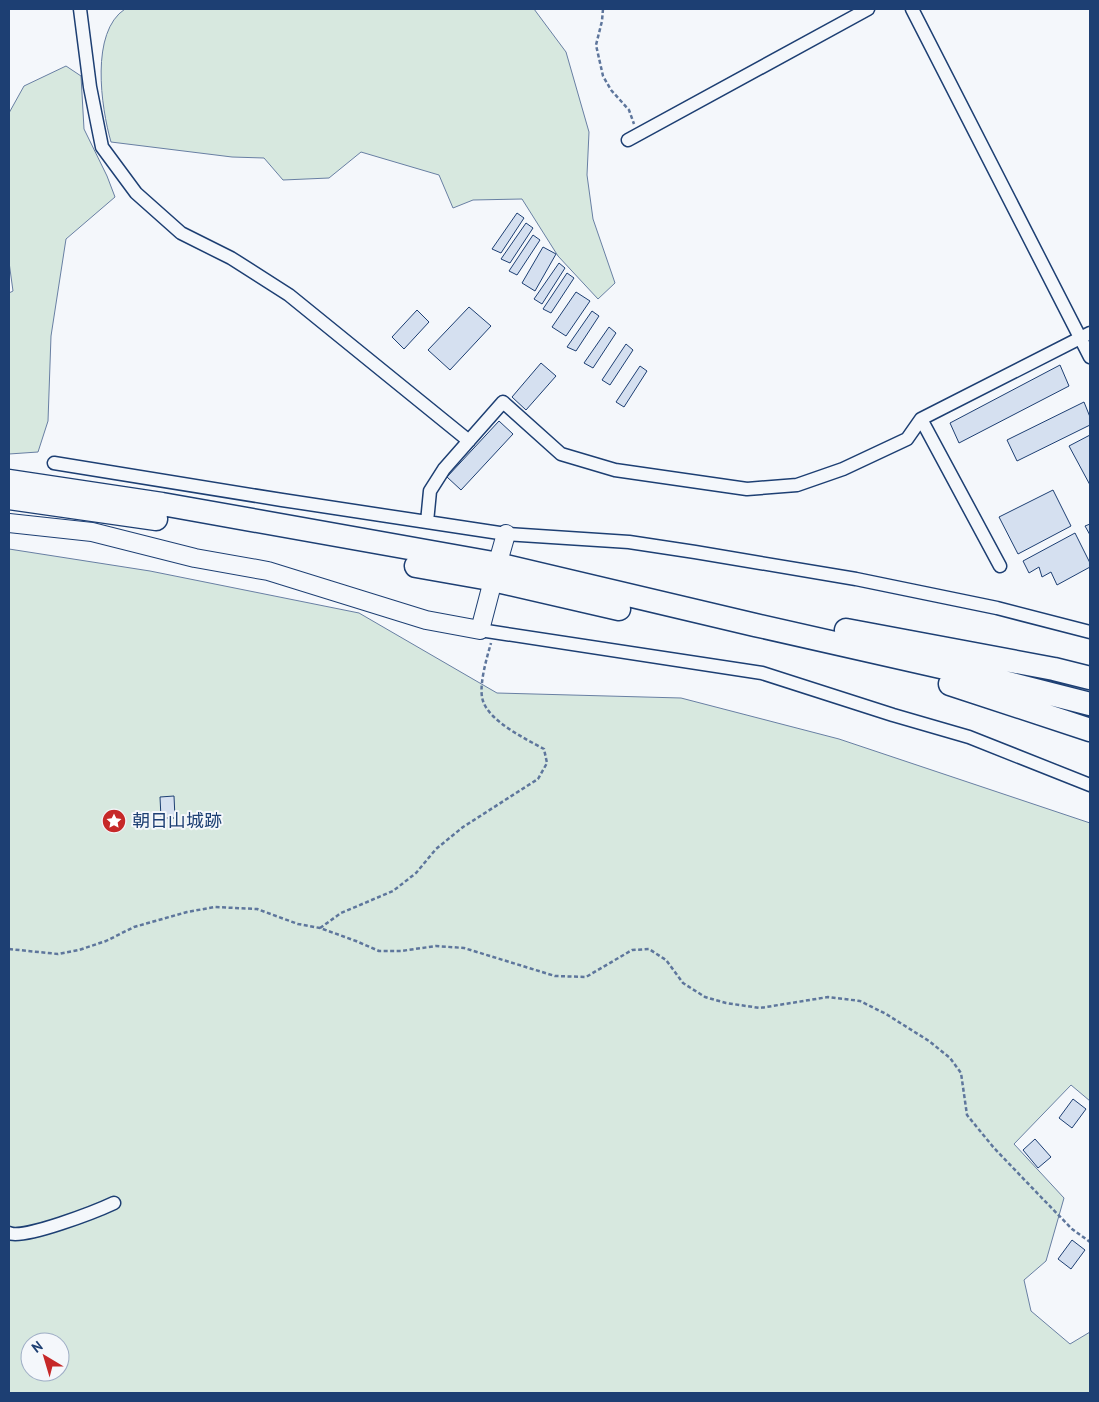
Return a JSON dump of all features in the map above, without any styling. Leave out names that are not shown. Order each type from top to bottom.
[{"type":"highway","points":[[9,481],[162,504],[493,563],[976,675],[1090,704]]},
{"type":"highway","points":[[9,498],[158,519],[484,578],[950,684],[1090,719]]},
{"type":"highway","points":[[662,603],[779,618],[1090,678]]},
{"type":"highway","points":[[950,684],[1090,730]]},
{"type":"street","points":[[80,9],[90,87],[102,147],[136,193],[181,233],[231,258],[289,295],[469,441]]},
{"type":"street","points":[[633,138],[868,9]]},
{"type":"street","points":[[912,9],[1086,336],[1090,357]]},
{"type":"street","points":[[427,522],[430,491],[444,469],[503,402],[561,454],[615,470],[748,489],[797,485],[843,469],[907,439],[921,419],[1086,336]]},
{"type":"street","points":[[921,419],[1000,566]]},
{"type":"street","points":[[54,463],[506,534],[628,542],[704,554],[856,579],[997,608],[1090,632]]},
{"type":"street","points":[[9,523],[92,532],[195,558],[268,571],[426,620],[762,673],[893,715],[970,737],[1090,785]]},
{"type":"street","points":[[500,555],[506,534]]},
{"type":"street","points":[[487,631],[491,588]]},
{"type":"street","points":[[9,1233],[14,1236],[48,1227],[114,1203]]},
{"type":"path","points":[[603,9],[596,45],[603,76],[610,90],[629,110],[633,138]]},
{"type":"path","points":[[320,928],[341,913],[394,891],[416,873],[436,849],[463,827],[538,779],[547,764],[544,750],[494,718],[482,701],[487,631]]},
{"type":"path","points":[[9,949],[58,954],[79,950],[106,941],[134,927],[187,912],[215,908],[257,909],[298,924],[320,928],[379,951],[401,951],[436,946],[464,948],[555,976],[586,977],[632,950],[649,949],[666,960],[683,983],[706,997],[726,1003],[760,1008],[828,997],[860,1001],[886,1014],[929,1041],[950,1058],[961,1072],[967,1115],[994,1148],[1040,1196],[1072,1229],[1090,1242]]},
{"type":"shaded area","points":[[125,9],[534,9],[566,52],[589,132],[587,175],[593,219],[615,283],[598,299],[558,256],[522,199],[473,200],[453,208],[439,175],[361,152],[329,178],[283,180],[264,158],[232,157],[111,142],[102,91],[101,71],[103,52],[107,35],[114,20]]},
{"type":"shaded area","points":[[66,66],[81,76],[84,129],[115,197],[66,239],[51,336],[48,421],[38,452],[9,454],[9,293],[13,291],[9,262],[9,113],[24,86]]},
{"type":"shaded area","points":[[9,549],[150,571],[359,613],[497,693],[681,698],[839,739],[1090,823],[1090,1101],[1071,1085],[1014,1144],[1064,1198],[1046,1261],[1024,1280],[1031,1311],[1070,1344],[1090,1332],[1090,1393],[9,1393]]},
{"type":"building","points":[[517,213],[524,218],[501,253],[492,249]]},
{"type":"building","points":[[526,223],[533,228],[510,263],[501,259]]},
{"type":"building","points":[[533,235],[540,240],[517,275],[509,271]]},
{"type":"building","points":[[543,247],[556,254],[535,291],[522,283]]},
{"type":"building","points":[[559,263],[565,268],[542,304],[534,299]]},
{"type":"building","points":[[567,273],[574,278],[551,313],[543,309]]},
{"type":"building","points":[[576,292],[590,301],[566,336],[552,327]]},
{"type":"building","points":[[469,307],[491,326],[450,370],[428,350]]},
{"type":"building","points":[[417,310],[429,322],[404,349],[392,337]]},
{"type":"building","points":[[592,311],[599,316],[576,351],[567,347]]},
{"type":"building","points":[[609,327],[616,333],[593,368],[584,363]]},
{"type":"building","points":[[626,344],[633,350],[610,385],[602,380]]},
{"type":"building","points":[[541,363],[556,376],[526,410],[512,397]]},
{"type":"building","points":[[1060,365],[1069,386],[959,443],[950,423]]},
{"type":"building","points":[[640,366],[647,371],[624,407],[616,402]]},
{"type":"building","points":[[1084,402],[1090,417],[1090,425],[1017,461],[1007,440]]},
{"type":"building","points":[[499,421],[513,434],[461,490],[447,477]]},
{"type":"building","points":[[1090,435],[1090,485],[1069,446]]},
{"type":"building","points":[[1053,490],[1071,526],[1018,554],[999,517]]},
{"type":"building","points":[[1090,524],[1090,535],[1085,526]]},
{"type":"building","points":[[1075,533],[1090,563],[1090,567],[1057,585],[1051,572],[1042,577],[1039,567],[1029,573],[1023,561]]},
{"type":"building","points":[[174,796],[175,818],[161,818],[160,797]]},
{"type":"building","points":[[1073,1099],[1086,1109],[1072,1128],[1059,1118]]},
{"type":"building","points":[[1035,1139],[1051,1157],[1038,1168],[1023,1150]]},
{"type":"building","points":[[1072,1240],[1085,1250],[1071,1269],[1058,1259]]},
{"type":"place","name":"朝日山城跡","points":[[114,821]]}]
